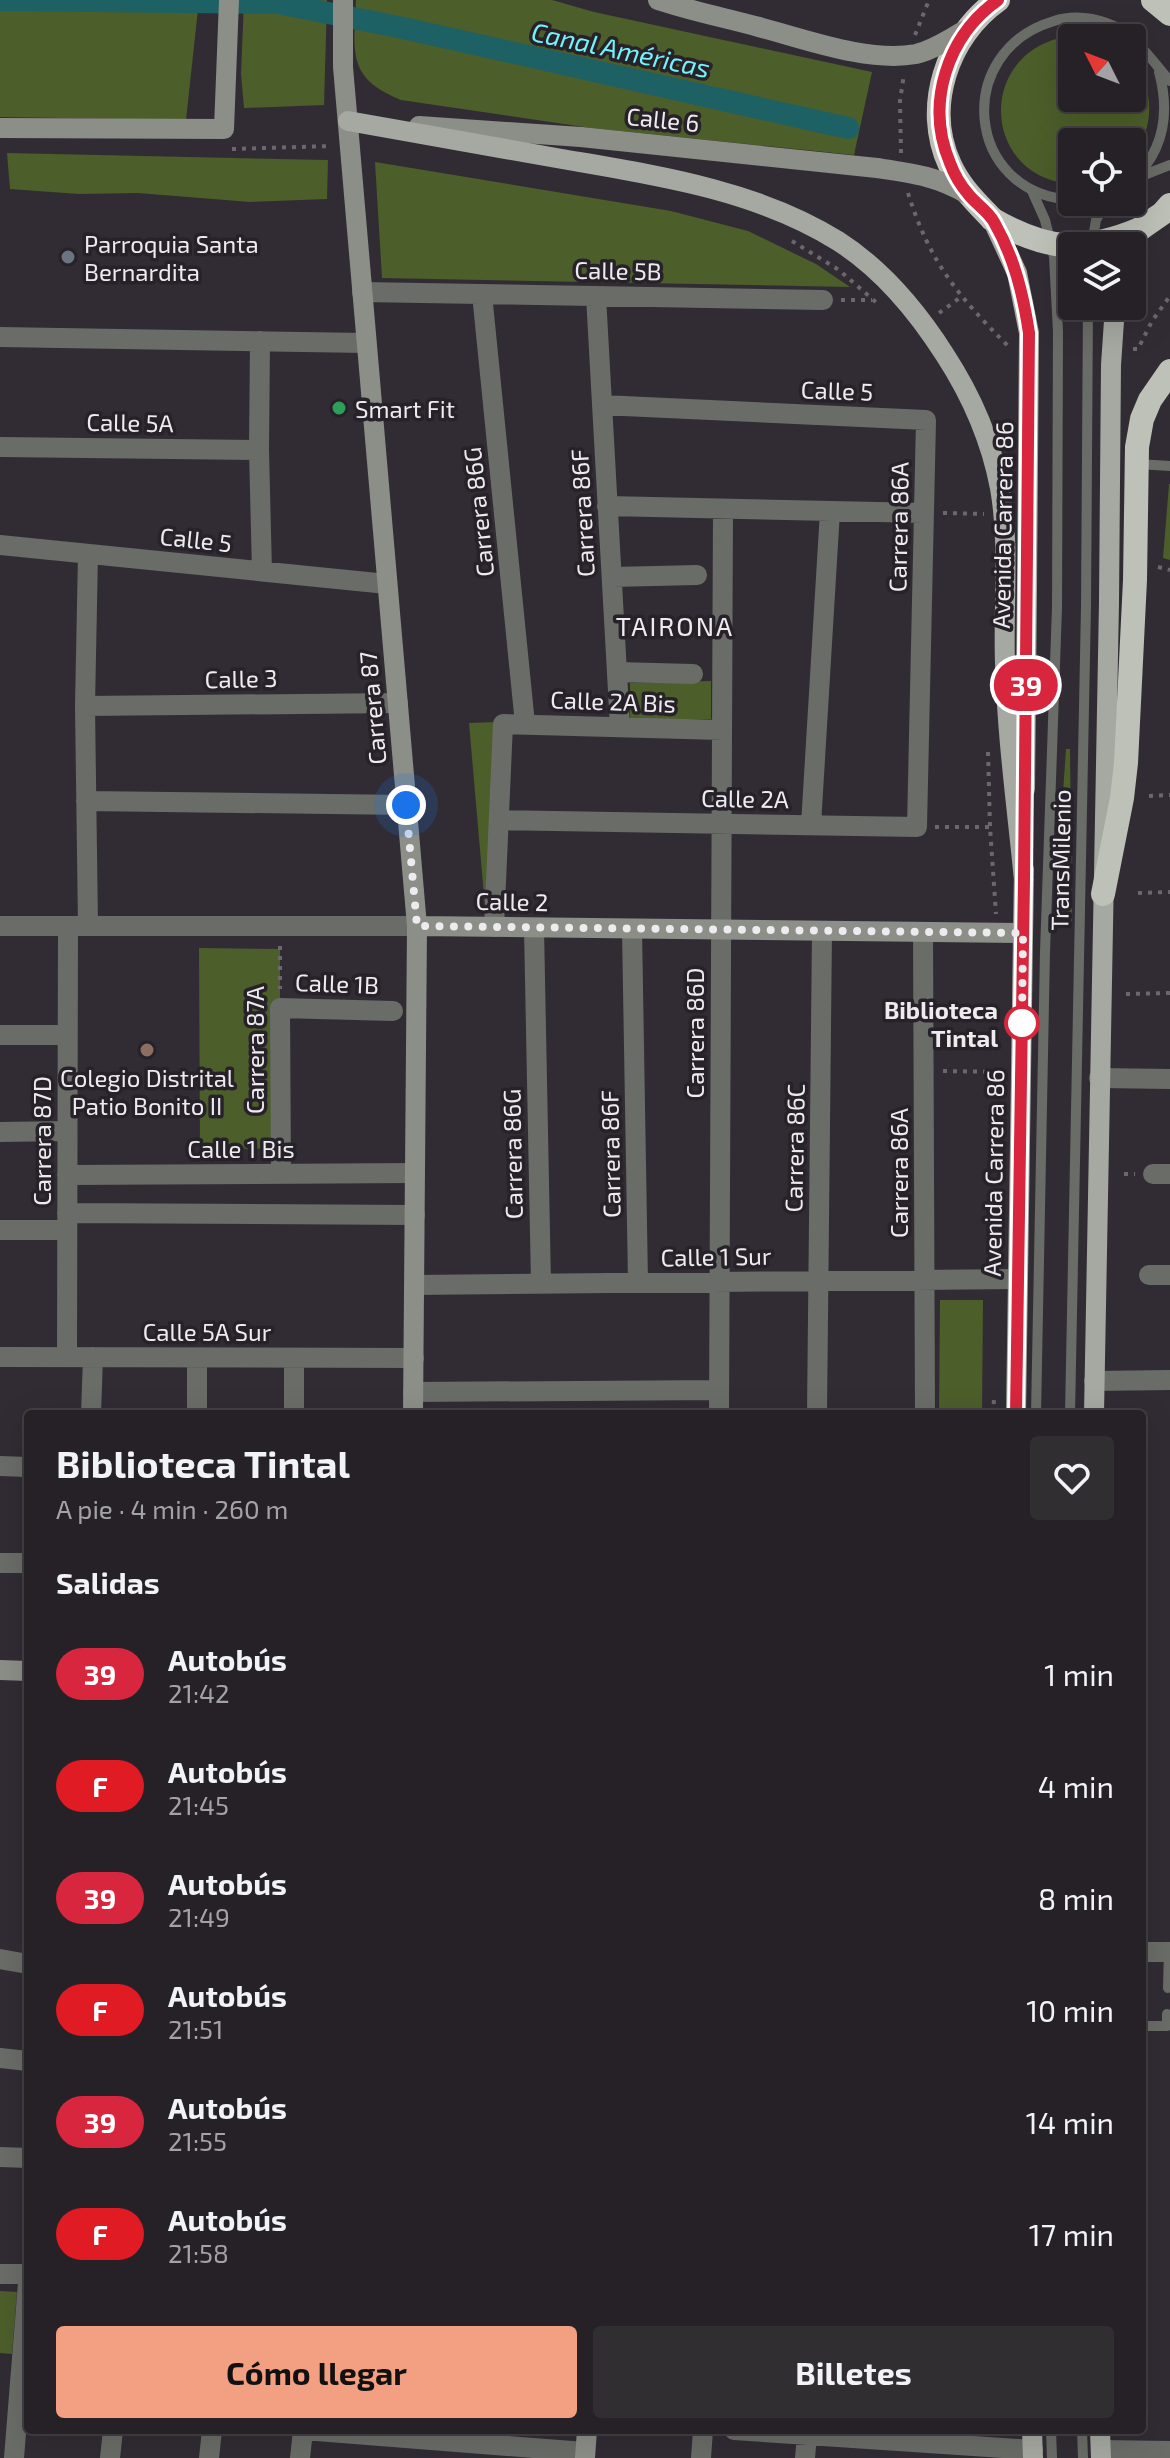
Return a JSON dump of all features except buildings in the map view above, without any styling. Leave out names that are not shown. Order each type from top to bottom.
[{"type":"highway","points":[[998,0],[982,11],[966,30],[949,61],[940,95],[940,130],[950,164],[967,194],[992,219],[1019,234],[1058,245]]},
{"type":"highway","points":[[1153,0],[1170,13]]},
{"type":"highway","points":[[1143,232],[1168,209]]},
{"type":"highway","points":[[1103,894],[1126,763],[1135,580],[1136,464],[1142,419],[1150,400],[1170,371]]},
{"type":"main road","points":[[1162,0],[1170,13]]},
{"type":"main road","points":[[348,121],[640,172],[739,197],[793,217],[839,242],[874,269],[903,298],[934,337],[968,395],[995,467],[1006,561],[1006,694],[1024,880]]},
{"type":"main road","name":"Avenida Carrera 86","points":[[992,219],[1017,273],[1029,333],[1016,1410]]},
{"type":"main road","points":[[1094,1410],[1114,320]]},
{"type":"street","points":[[0,128],[224,129],[229,0]]},
{"type":"street","name":"Carrera 87","points":[[343,0],[341,46],[417,926],[413,1410]]},
{"type":"street","points":[[658,0],[849,49],[891,55],[917,53],[935,47],[966,30]]},
{"type":"street","name":"Calle 6","points":[[348,121],[581,137],[877,168],[926,175],[947,182],[967,194]]},
{"type":"street","name":"Calle 5B","points":[[362,292],[823,300]]},
{"type":"street","name":"Carrera 86G","points":[[482,294],[525,724]]},
{"type":"street","name":"Carrera 86F","points":[[596,296],[620,727]]},
{"type":"street","points":[[0,337],[366,343]]},
{"type":"street","points":[[260,341],[262,572]]},
{"type":"street","name":"Calle 5","points":[[602,405],[926,420]]},
{"type":"street","name":"Carrera 86A","points":[[917,827],[926,420]]},
{"type":"street","name":"Calle 5A","points":[[0,447],[259,450]]},
{"type":"street","points":[[607,506],[924,513]]},
{"type":"street","name":"Carrera 86D","points":[[719,1410],[723,509]]},
{"type":"street","points":[[811,825],[830,511]]},
{"type":"street","name":"Calle 5","points":[[0,545],[387,584]]},
{"type":"street","name":"Carrera 87D","points":[[67,1357],[67,1035],[86,801],[88,554]]},
{"type":"street","points":[[612,577],[697,575]]},
{"type":"street","points":[[617,672],[693,674]]},
{"type":"street","name":"Calle 3","points":[[85,706],[398,703]]},
{"type":"street","name":"Calle 2A Bis","points":[[499,820],[503,724],[722,730]]},
{"type":"street","points":[[86,801],[406,805]]},
{"type":"street","points":[[494,927],[499,820]]},
{"type":"street","name":"Calle 2A","points":[[499,820],[917,827]]},
{"type":"street","name":"Calle 2","points":[[0,926],[417,926],[1023,933]]},
{"type":"street","name":"Carrera 86G","points":[[534,928],[541,1284]]},
{"type":"street","name":"Carrera 86F","points":[[632,929],[638,1282]]},
{"type":"street","name":"Carrera 86C","points":[[817,1410],[822,931]]},
{"type":"street","name":"Carrera 86A","points":[[923,932],[925,1410]]},
{"type":"street","name":"Calle 1B","points":[[280,1008],[393,1011]]},
{"type":"street","name":"Carrera 87A","points":[[280,1008],[281,1174]]},
{"type":"street","points":[[0,1035],[67,1035]]},
{"type":"street","points":[[1099,1078],[1170,1079]]},
{"type":"street","points":[[0,1132],[67,1131]]},
{"type":"street","name":"Calle 1 Bis","points":[[67,1175],[415,1173]]},
{"type":"street","points":[[0,1230],[67,1222],[415,1215]]},
{"type":"street","name":"Calle 1 Sur","points":[[414,1285],[1018,1279]]},
{"type":"street","name":"Calle 5A Sur","points":[[0,1357],[414,1358]]},
{"type":"street","points":[[91,1410],[93,1357]]},
{"type":"street","points":[[197,1358],[197,1410]]},
{"type":"street","points":[[294,1358],[294,1410]]},
{"type":"street","points":[[1094,1381],[1170,1380]]},
{"type":"street","points":[[413,1392],[719,1390]]},
{"type":"street","points":[[0,1466],[24,1467]]},
{"type":"street","points":[[0,1563],[24,1563]]},
{"type":"street","points":[[0,1670],[24,1671]]},
{"type":"street","points":[[1146,1952],[1169,1952]]},
{"type":"street","points":[[0,1959],[24,1963]]},
{"type":"street","points":[[0,2058],[24,2061]]},
{"type":"street","points":[[0,2157],[24,2158]]},
{"type":"street","points":[[0,2274],[24,2274]]},
{"type":"street","points":[[14,2458],[24,2333]]},
{"type":"street","points":[[110,2458],[113,2434]]},
{"type":"street","points":[[209,2458],[212,2434]]},
{"type":"street","points":[[300,2458],[303,2434]]},
{"type":"street","points":[[348,2434],[585,2455],[587,2434]]},
{"type":"street","points":[[701,2458],[703,2434]]},
{"type":"street","points":[[792,2434],[882,2435],[1038,2449]]},
{"type":"street","points":[[805,2458],[807,2435]]},
{"type":"street","points":[[1096,2449],[1170,2451]]},
{"type":"lane","name":"TransMilenio","points":[[1058,199],[1032,191],[1011,176],[995,156],[986,132],[983,107],[987,82],[999,59],[1016,39],[1038,26],[1062,18],[1087,18],[1112,25],[1134,39],[1170,81]]},
{"type":"lane","name":"TransMilenio","points":[[1146,167],[1165,129],[1167,109],[1165,89],[1152,60]]},
{"type":"lane","name":"TransMilenio","points":[[1146,175],[1170,165]]},
{"type":"lane","name":"TransMilenio","points":[[1032,191],[1045,220],[1054,257],[1058,379],[1057,607],[1045,952],[1036,1410]]},
{"type":"lane","name":"TransMilenio","points":[[1070,1410],[1086,606],[1088,320]]},
{"type":"lane","points":[[1136,464],[1170,466]]},
{"type":"lane","points":[[1168,1988],[1169,1952]]},
{"type":"lane","points":[[1146,2026],[1167,2026],[1167,2014]]},
{"type":"path","points":[[232,149],[312,145],[350,147]]},
{"type":"path","points":[[786,238],[839,270],[881,307]]},
{"type":"path","points":[[1138,349],[1152,321],[1170,296]]},
{"type":"path","points":[[823,300],[874,300]]},
{"type":"path","points":[[982,503],[985,525]]},
{"type":"path","points":[[924,513],[984,514]]},
{"type":"path","points":[[1158,567],[1170,570]]},
{"type":"path","points":[[988,740],[995,904]]},
{"type":"path","points":[[1149,796],[1170,795]]},
{"type":"path","points":[[917,827],[990,827]]},
{"type":"path","points":[[1138,893],[1170,892]]},
{"type":"path","name":"Carrera 87A","points":[[280,926],[280,1008]]},
{"type":"path","points":[[1126,994],[1170,993]]},
{"type":"path","points":[[923,1071],[1000,1072]]},
{"type":"green space","points":[[0,0],[199,0],[186,120],[0,117]]},
{"type":"green space","points":[[244,0],[327,0],[324,105],[244,108],[241,74]]},
{"type":"green space","points":[[356,0],[552,0],[594,12],[872,72],[854,155],[591,128],[401,100],[370,82],[357,61],[354,34]]},
{"type":"green space","points":[[1058,40],[1058,112],[1146,112],[1146,89],[1148,97],[1146,130],[1058,128],[1058,180],[1041,176],[1018,159],[1005,135],[1001,109],[1006,83],[1021,60],[1046,43]]},
{"type":"green space","points":[[7,153],[328,160],[327,199],[250,202],[138,193],[79,194],[10,189]]},
{"type":"green space","points":[[375,162],[671,211],[748,231],[816,264],[850,287],[382,278]]},
{"type":"green space","points":[[1170,484],[1170,560],[1163,558]]},
{"type":"green space","points":[[711,681],[711,719],[630,720],[630,683]]},
{"type":"green space","points":[[497,722],[485,907],[469,723]]},
{"type":"green space","points":[[1066,749],[1070,749],[1072,923],[1054,923]]},
{"type":"green space","points":[[199,948],[280,949],[280,1148],[200,1150]]},
{"type":"green space","points":[[940,1300],[983,1300],[982,1410],[939,1410]]},
{"type":"green space","points":[[0,2291],[17,2292],[12,2354],[0,2353]]},
{"type":"waterway","name":"Canal Américas","points":[[0,0],[278,3],[848,128]]},
{"type":"bus line","name":"39","points":[[998,0],[982,11],[966,30],[949,61],[940,95],[940,130],[950,164],[967,194],[992,219],[1011,257],[1024,301],[1029,333],[1016,1410]]},
{"type":"place","name":"Parroquia Santa Bernardita","points":[[68,257]]},
{"type":"place","name":"Smart Fit","points":[[339,408]]},
{"type":"place","name":"Biblioteca Tintal","points":[[1022,1023]]},
{"type":"place","name":"Colegio Distrital Patio Bonito II","points":[[147,1050]]},
{"type":"district","name":"TAIRONA","points":[[675,625]]},
{"type":"route","points":[[406,805],[417,926],[1023,933],[1022,1023]]}]
